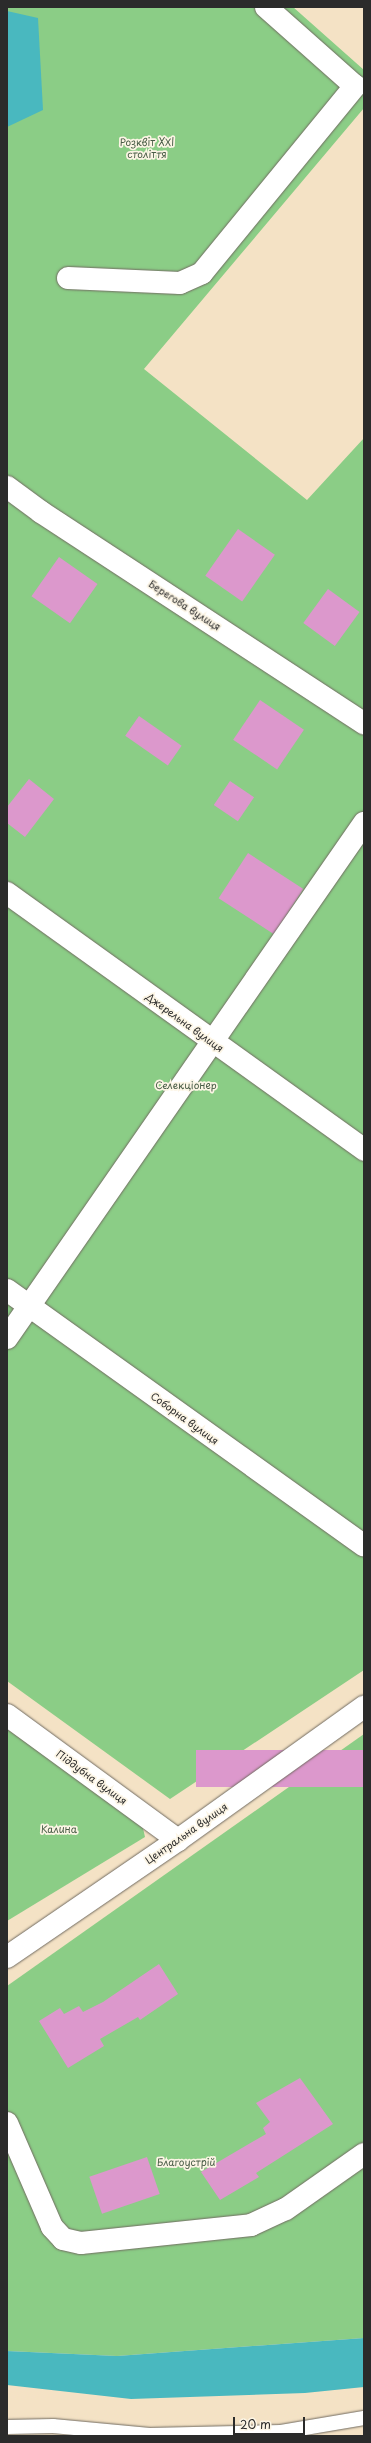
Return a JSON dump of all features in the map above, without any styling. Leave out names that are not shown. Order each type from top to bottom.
[{"type":"street","points":[[68,278],[180,283],[202,273],[359,81],[266,7]]},
{"type":"street","name":"Берегова вулиця","points":[[7,487],[41,512],[364,723]]},
{"type":"street","points":[[7,1338],[364,823]]},
{"type":"street","name":"Джерельна вулиця","points":[[7,893],[364,1150]]},
{"type":"street","name":"Соборна вулиця","points":[[7,1290],[364,1546]]},
{"type":"street","name":"Центральна вулиця","points":[[7,1957],[178,1840],[364,1707]]},
{"type":"street","name":"Піддубна вулиця","points":[[7,1715],[178,1840]]},
{"type":"street","points":[[7,2126],[52,2227],[63,2239],[81,2244],[251,2225],[286,2209],[364,2154]]},
{"type":"lane","points":[[7,2427],[53,2426],[150,2435],[265,2433],[364,2418]]},
{"type":"green space","name":"Селекціонер","points":[[7,7],[293,7],[364,70],[364,108],[144,369],[307,500],[364,438],[364,1670],[170,1799],[7,1681]]},
{"type":"green space","name":"Калина","points":[[7,1729],[142,1824],[145,1837],[7,1921]]},
{"type":"green space","name":"Благоустрій","points":[[364,1734],[364,2338],[117,2356],[7,2351],[7,1986]]},
{"type":"water","points":[[7,11],[38,18],[43,110],[7,127]]},
{"type":"water","points":[[364,2338],[364,2387],[305,2393],[131,2399],[7,2385],[7,2351],[117,2356]]},
{"type":"building","points":[[238,529],[275,555],[242,602],[205,576]]},
{"type":"building","points":[[59,557],[98,584],[70,623],[31,596]]},
{"type":"building","points":[[328,589],[360,612],[335,646],[303,623]]},
{"type":"building","points":[[260,700],[304,730],[277,769],[233,740]]},
{"type":"building","points":[[139,716],[182,746],[168,765],[125,736]]},
{"type":"building","points":[[29,779],[54,799],[25,837],[7,823],[7,807]]},
{"type":"building","points":[[230,781],[254,797],[238,821],[214,805]]},
{"type":"building","points":[[248,853],[303,889],[274,934],[219,898]]},
{"type":"building","points":[[196,1750],[364,1750],[364,1787],[196,1787]]},
{"type":"building","points":[[159,1964],[178,1994],[140,2020],[138,2017],[100,2039],[104,2046],[68,2068],[39,2021],[60,2008],[64,2014],[79,2006],[83,2012],[103,2002]]},
{"type":"building","points":[[300,2078],[333,2124],[256,2173],[259,2177],[220,2200],[201,2172],[266,2134],[263,2128],[270,2122],[256,2103]]},
{"type":"building","points":[[147,2157],[160,2194],[102,2214],[89,2177]]},
{"type":"park label","name":"Розквіт XXI століття","points":[[147,146]]}]
